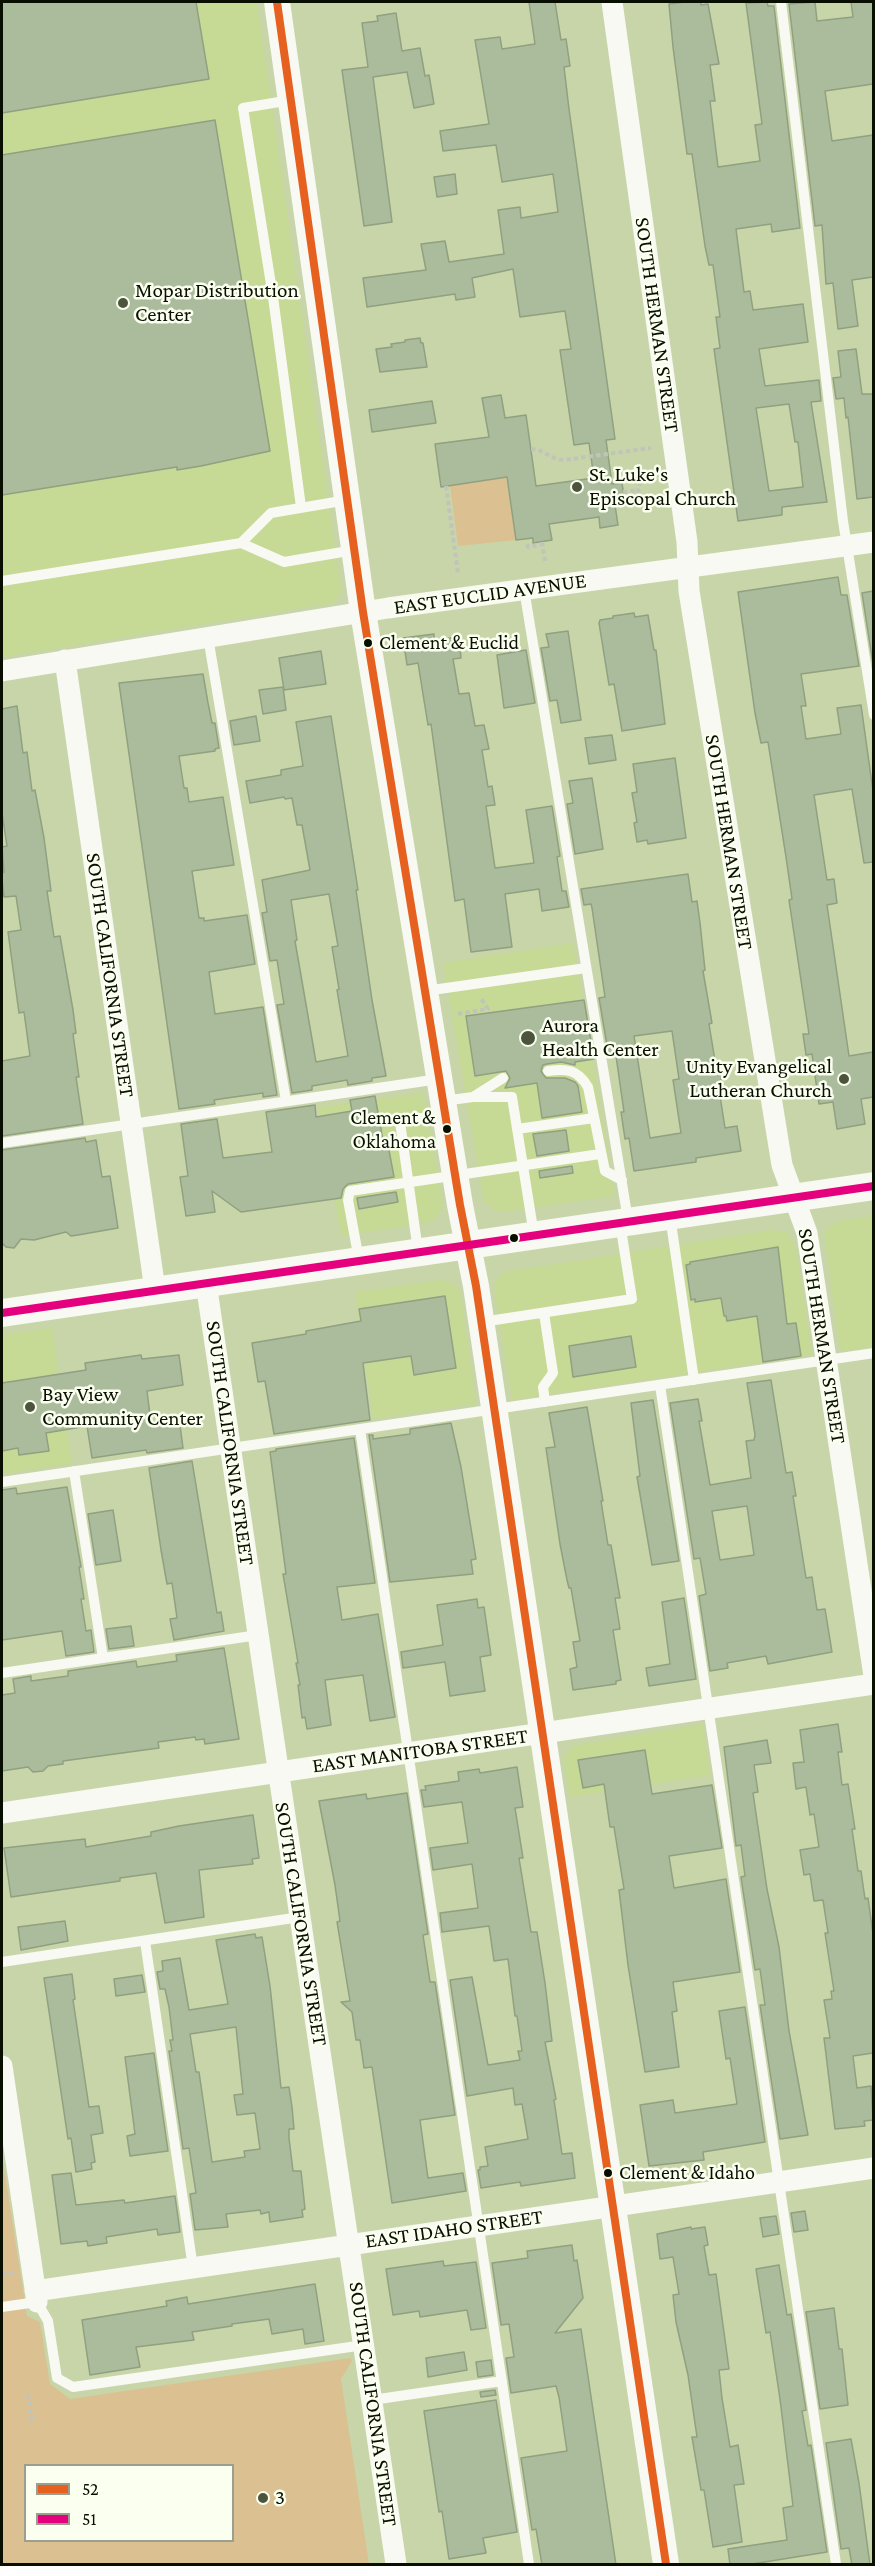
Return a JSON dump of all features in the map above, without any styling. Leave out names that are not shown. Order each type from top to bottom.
[{"type":"main road","points":[[2,1313],[794,1197],[873,1191]]},
{"type":"street","points":[[277,2],[363,612],[455,1174],[482,1322],[666,2565]]},
{"type":"street","name":"SOUTH HERMAN STREET","points":[[612,2],[686,530],[689,591],[782,1165],[807,1233],[873,1676]]},
{"type":"street","name":"EAST EUCLID AVENUE","points":[[2,671],[363,612],[873,542]]},
{"type":"street","name":"SOUTH CALIFORNIA STREET","points":[[65,660],[155,1290]]},
{"type":"street","name":"SOUTH CALIFORNIA STREET","points":[[206,1283],[396,2565]]},
{"type":"street","name":"EAST MANITOBA STREET","points":[[2,1813],[873,1684]]},
{"type":"street","points":[[2,2066],[36,2296]]},
{"type":"street","name":"EAST IDAHO STREET","points":[[36,2296],[193,2268],[873,2168]]},
{"type":"lane","points":[[781,2],[846,545],[873,715]]},
{"type":"lane","points":[[291,100],[243,108],[273,297],[301,507]]},
{"type":"lane","points":[[241,543],[271,513],[347,500]]},
{"type":"lane","points":[[2,581],[241,543],[284,562],[354,550]]},
{"type":"lane","points":[[482,1322],[632,1299],[622,1180],[524,589]]},
{"type":"lane","points":[[208,637],[286,1101]]},
{"type":"lane","points":[[425,991],[586,968]]},
{"type":"lane","points":[[548,1071],[571,1070],[581,1075],[588,1087],[605,1171],[622,1180]]},
{"type":"lane","points":[[473,1097],[503,1078]]},
{"type":"lane","points":[[2,1143],[286,1101],[512,1096],[534,1235]]},
{"type":"lane","points":[[418,1252],[400,1122],[443,1098]]},
{"type":"lane","points":[[517,1129],[594,1118]]},
{"type":"lane","points":[[359,1260],[348,1195],[350,1191],[600,1154]]},
{"type":"lane","points":[[670,1215],[694,1380]]},
{"type":"lane","points":[[544,1313],[553,1373],[543,1387],[545,1402]]},
{"type":"lane","points":[[2,1482],[873,1353]]},
{"type":"lane","points":[[660,1385],[836,2565]]},
{"type":"lane","points":[[360,1429],[529,2565]]},
{"type":"lane","points":[[74,1472],[103,1658]]},
{"type":"lane","points":[[2,1673],[258,1635]]},
{"type":"lane","points":[[2,1962],[300,1917]]},
{"type":"lane","points":[[145,1941],[193,2268]]},
{"type":"lane","points":[[2,2307],[36,2296],[48,2321],[57,2378],[74,2387],[364,2345]]},
{"type":"lane","points":[[372,2400],[502,2381]]},
{"type":"path","points":[[531,449],[540,449],[556,460],[564,460],[651,448]]},
{"type":"path","points":[[654,476],[641,480],[638,490],[644,500],[657,501]]},
{"type":"path","points":[[446,486],[458,573]]},
{"type":"path","points":[[623,492],[638,490]]},
{"type":"path","points":[[527,544],[528,547],[542,543],[545,561]]},
{"type":"path","points":[[459,1014],[488,1009]]},
{"type":"path","points":[[28,2394],[32,2423]]},
{"type":"shaded area","points":[[2,2],[257,2],[341,589],[340,595],[333,603],[2,657]]},
{"type":"shaded area","points":[[506,477],[516,540],[458,546],[450,485]]},
{"type":"shaded area","points":[[573,943],[615,1196],[501,1212],[485,1203],[483,1197],[443,963]]},
{"type":"shaded area","points":[[423,1093],[443,1202],[439,1216],[427,1223],[341,1236],[318,1107]]},
{"type":"shaded area","points":[[873,1216],[873,1347],[846,1351],[840,1348],[824,1234],[827,1228],[839,1221]]},
{"type":"shaded area","points":[[772,1230],[787,1232],[796,1247],[812,1355],[512,1400],[494,1289],[495,1282],[504,1272]]},
{"type":"shaded area","points":[[442,1280],[454,1284],[461,1294],[476,1404],[373,1419],[355,1292]]},
{"type":"shaded area","points":[[52,1328],[72,1464],[2,1474],[2,1335]]},
{"type":"shaded area","points":[[703,1724],[710,1775],[570,1797],[564,1759],[572,1746]]},
{"type":"shaded area","points":[[2,2155],[27,2316],[40,2322],[50,2384],[70,2399],[351,2358],[352,2361],[341,2379],[369,2564],[2,2564]]},
{"type":"building","points":[[2,2],[196,2],[209,79],[2,113]]},
{"type":"building","points":[[529,2],[555,2],[561,40],[566,39],[570,66],[564,67],[569,109],[615,439],[606,440],[612,484],[622,483],[625,503],[615,505],[618,525],[600,528],[599,517],[549,524],[552,540],[533,543],[533,538],[516,540],[507,477],[441,487],[435,444],[489,437],[482,398],[501,395],[505,418],[526,415],[536,486],[594,478],[589,443],[574,445],[560,350],[571,349],[565,311],[520,317],[513,269],[472,278],[475,297],[456,300],[455,294],[367,307],[363,278],[426,270],[421,244],[445,241],[449,262],[504,254],[498,210],[520,207],[521,218],[558,212],[553,174],[502,182],[496,145],[443,151],[440,131],[489,124],[475,40],[500,37],[502,49],[535,44]]},
{"type":"building","points":[[701,2],[701,5],[708,4],[719,64],[710,65],[715,101],[710,101],[718,167],[760,161],[755,125],[762,124],[746,3],[767,2],[768,6],[774,6],[800,228],[772,232],[771,224],[736,229],[744,292],[750,291],[753,310],[803,304],[808,342],[759,349],[765,386],[819,380],[821,401],[811,402],[827,502],[782,507],[782,515],[738,521],[714,349],[720,348],[716,317],[720,317],[713,265],[709,265],[705,246],[692,154],[687,154],[669,4]],"holes":[[[789,404],[795,442],[798,442],[803,487],[769,491],[756,408]]]},
{"type":"building","points":[[815,2],[817,21],[853,17],[851,2],[873,2],[873,84],[825,91],[832,141],[873,135],[873,277],[852,280],[858,326],[838,329],[833,283],[826,284],[822,225],[815,226],[789,4]]},
{"type":"building","points":[[396,13],[402,51],[420,48],[425,76],[429,75],[434,104],[414,108],[407,72],[373,77],[392,222],[364,226],[342,70],[368,67],[362,23],[378,21],[377,16]]},
{"type":"building","name":"Mopar Distribution Center","points":[[215,120],[270,451],[177,470],[177,467],[2,495],[2,155]]},
{"type":"building","points":[[455,174],[457,194],[437,197],[434,177]]},
{"type":"building","points":[[420,338],[427,367],[380,372],[376,349],[392,347],[391,344]]},
{"type":"building","points":[[856,349],[862,394],[873,394],[873,497],[857,499],[848,417],[846,418],[844,398],[836,399],[833,378],[841,377],[838,351]]},
{"type":"building","points":[[432,401],[436,423],[372,432],[369,410]]},
{"type":"building","points":[[838,577],[841,595],[847,595],[859,666],[801,674],[806,706],[801,706],[806,739],[841,734],[837,708],[861,705],[873,791],[873,862],[864,863],[852,789],[814,795],[827,880],[834,879],[837,903],[827,905],[849,1056],[873,1052],[873,1097],[861,1099],[865,1124],[837,1129],[833,1102],[819,1104],[812,1054],[806,1055],[803,1034],[809,1034],[789,900],[792,899],[786,857],[768,742],[761,743],[755,713],[738,592]]},
{"type":"building","points":[[873,591],[873,664],[862,593]]},
{"type":"building","points":[[634,613],[635,617],[648,615],[654,650],[656,650],[665,724],[622,731],[614,684],[609,685],[599,623],[600,620],[613,618],[613,616]]},
{"type":"building","points":[[568,631],[581,720],[561,723],[557,700],[550,701],[541,648],[549,647],[546,634]]},
{"type":"building","points":[[434,634],[434,640],[459,637],[461,658],[453,659],[459,694],[469,693],[475,726],[484,725],[489,749],[482,750],[488,787],[492,786],[495,805],[486,806],[495,868],[534,863],[526,810],[552,806],[560,856],[557,857],[562,891],[566,891],[569,907],[542,911],[539,889],[505,894],[512,947],[471,952],[464,899],[455,901],[431,724],[428,725],[418,663],[407,665],[403,638]]},
{"type":"building","points":[[526,650],[535,703],[504,708],[497,655]]},
{"type":"building","points":[[321,651],[326,684],[284,690],[279,658]]},
{"type":"building","points":[[203,674],[219,748],[215,751],[179,756],[184,788],[187,788],[189,802],[223,797],[234,865],[192,871],[199,918],[204,918],[204,921],[247,915],[255,964],[209,972],[215,1014],[263,1007],[277,1095],[263,1097],[263,1093],[227,1098],[214,1100],[215,1104],[179,1109],[119,683]]},
{"type":"building","points":[[283,687],[286,710],[263,714],[259,690]]},
{"type":"building","points":[[17,706],[23,753],[27,752],[32,791],[35,790],[44,838],[51,891],[47,891],[54,937],[60,936],[73,1010],[76,1033],[73,1034],[79,1077],[76,1077],[83,1124],[2,1136],[2,1061],[30,1056],[24,1012],[19,1013],[8,932],[21,930],[16,896],[4,897],[2,879],[4,872],[2,847],[7,846],[2,813],[2,709]]},
{"type":"building","points":[[256,716],[260,741],[234,745],[230,721]]},
{"type":"building","points":[[331,716],[358,890],[356,890],[372,1000],[386,1076],[348,1085],[347,1080],[312,1086],[312,1090],[292,1093],[277,1005],[284,1004],[277,960],[270,961],[262,913],[267,912],[262,880],[310,870],[302,825],[297,825],[292,798],[285,799],[284,797],[250,803],[246,781],[281,775],[281,770],[303,766],[296,722]],"holes":[[[329,894],[338,946],[332,947],[348,1056],[316,1062],[295,941],[297,940],[291,900]]]},
{"type":"building","points":[[612,735],[616,760],[589,764],[585,738]]},
{"type":"building","points":[[675,758],[686,838],[648,844],[647,840],[637,842],[634,823],[637,822],[632,793],[637,792],[633,764]]},
{"type":"building","points":[[592,778],[603,849],[575,854],[567,804],[573,803],[569,781]]},
{"type":"building","points":[[688,874],[692,902],[697,901],[705,970],[703,971],[712,1023],[709,1024],[717,1073],[720,1073],[724,1095],[720,1096],[725,1128],[737,1126],[741,1151],[696,1158],[696,1162],[634,1171],[629,1138],[625,1139],[621,1112],[624,1112],[616,1056],[609,1057],[599,998],[605,997],[592,908],[591,904],[584,905],[581,889]],"holes":[[[672,1031],[679,1079],[673,1080],[681,1133],[650,1138],[634,1036]]]},
{"type":"building","name":"Aurora Health Center","points":[[584,1000],[594,1059],[575,1062],[575,1065],[561,1062],[547,1064],[543,1065],[541,1071],[546,1078],[565,1078],[575,1082],[578,1086],[582,1112],[542,1118],[537,1083],[505,1088],[510,1078],[506,1071],[475,1076],[466,1016]]},
{"type":"building","points":[[375,1096],[384,1146],[388,1145],[394,1177],[348,1184],[343,1189],[341,1198],[241,1212],[212,1191],[215,1212],[186,1216],[180,1177],[188,1176],[181,1124],[217,1119],[223,1158],[272,1152],[266,1112],[315,1105],[316,1117],[352,1111],[350,1100]]},
{"type":"building","points":[[566,1130],[569,1151],[537,1156],[533,1134]]},
{"type":"building","points":[[85,1138],[86,1142],[96,1140],[102,1177],[110,1176],[118,1228],[71,1236],[66,1232],[34,1240],[21,1239],[14,1248],[6,1247],[2,1243],[2,1150]]},
{"type":"building","points":[[572,1166],[573,1173],[540,1178],[539,1171]]},
{"type":"building","points":[[396,1192],[398,1202],[359,1209],[357,1198]]},
{"type":"building","points":[[778,1247],[787,1324],[796,1323],[801,1356],[763,1362],[757,1316],[727,1321],[721,1298],[695,1302],[695,1299],[691,1300],[686,1265],[690,1262]]},
{"type":"building","points":[[445,1296],[456,1368],[414,1375],[411,1356],[363,1363],[370,1420],[274,1434],[265,1381],[258,1382],[252,1343],[306,1334],[306,1331],[361,1321],[359,1309]]},
{"type":"building","points":[[631,1336],[636,1367],[573,1377],[569,1346]]},
{"type":"building","points":[[141,1355],[142,1359],[179,1355],[183,1385],[147,1391],[151,1423],[179,1418],[183,1448],[147,1453],[146,1450],[92,1458],[87,1426],[46,1433],[49,1451],[19,1455],[18,1448],[2,1451],[2,1383],[86,1370],[85,1363]]},
{"type":"building","points":[[771,1380],[786,1473],[792,1472],[796,1496],[793,1496],[806,1578],[812,1577],[817,1610],[825,1609],[832,1652],[768,1664],[766,1656],[727,1663],[728,1668],[710,1671],[699,1596],[706,1594],[700,1558],[694,1559],[670,1403],[698,1399],[702,1421],[699,1421],[710,1485],[751,1478],[746,1441],[754,1440],[755,1435],[747,1383]],"holes":[[[747,1506],[754,1555],[720,1560],[712,1511]]]},
{"type":"building","points":[[653,1400],[679,1561],[652,1565],[637,1477],[640,1476],[631,1403]]},
{"type":"building","points":[[587,1407],[608,1545],[611,1545],[620,1598],[615,1598],[620,1629],[613,1630],[621,1680],[616,1681],[616,1684],[573,1690],[570,1669],[577,1667],[573,1642],[580,1641],[571,1588],[569,1588],[560,1544],[546,1448],[555,1447],[549,1413]]},
{"type":"building","points":[[451,1423],[461,1467],[476,1559],[471,1560],[473,1574],[390,1582],[369,1435],[373,1435],[373,1439],[410,1434],[410,1429]]},
{"type":"building","points":[[354,1438],[375,1583],[337,1587],[342,1620],[378,1614],[395,1717],[370,1721],[363,1675],[325,1680],[331,1725],[307,1729],[305,1717],[302,1718],[296,1663],[298,1663],[283,1574],[286,1574],[270,1452],[276,1449]]},
{"type":"building","points":[[192,1461],[217,1613],[221,1612],[224,1631],[174,1640],[170,1619],[177,1618],[172,1583],[167,1584],[149,1468]]},
{"type":"building","points":[[67,1487],[81,1567],[79,1567],[84,1599],[81,1599],[86,1631],[91,1630],[94,1652],[66,1656],[62,1631],[2,1640],[2,1490],[16,1488],[17,1494]]},
{"type":"building","points":[[113,1510],[121,1561],[96,1565],[88,1514]]},
{"type":"building","points":[[684,1598],[696,1679],[649,1686],[646,1668],[670,1664],[662,1602]]},
{"type":"building","points":[[477,1599],[478,1608],[484,1607],[491,1655],[480,1657],[485,1691],[450,1696],[445,1662],[403,1668],[401,1652],[443,1645],[437,1605]]},
{"type":"building","points":[[131,1626],[134,1646],[109,1649],[106,1629]]},
{"type":"building","points":[[224,1648],[239,1739],[205,1744],[204,1739],[196,1740],[195,1737],[158,1742],[159,1748],[63,1761],[63,1764],[48,1766],[43,1771],[33,1772],[28,1767],[2,1771],[2,1695],[15,1693],[13,1679],[31,1676],[31,1681],[68,1676],[68,1671],[136,1661],[137,1667],[177,1661],[176,1655]]},
{"type":"building","points":[[838,1724],[842,1752],[838,1752],[842,1785],[848,1784],[855,1829],[852,1829],[858,1871],[861,1871],[865,1899],[868,1898],[873,1934],[873,2053],[853,2056],[857,2088],[871,2086],[873,2120],[864,2121],[865,2126],[835,2129],[824,2038],[830,2038],[824,2000],[832,1999],[831,1991],[834,1991],[825,1933],[828,1933],[823,1900],[814,1901],[810,1874],[804,1875],[800,1850],[819,1847],[814,1814],[810,1815],[806,1787],[796,1789],[793,1763],[804,1762],[800,1730]]},
{"type":"building","points":[[767,1740],[771,1763],[754,1765],[758,1792],[753,1793],[767,1889],[779,1947],[789,2031],[808,2135],[780,2139],[760,2005],[765,2005],[760,1969],[755,1970],[741,1877],[745,1876],[741,1845],[736,1846],[724,1747]]},
{"type":"building","points":[[645,1750],[652,1794],[712,1785],[722,1848],[669,1856],[674,1888],[726,1879],[740,1972],[673,1982],[677,2011],[672,2012],[679,2067],[645,2072],[628,1965],[619,1890],[624,1889],[614,1827],[610,1827],[604,1784],[583,1788],[578,1760]]},
{"type":"building","points":[[517,1767],[523,1807],[515,1808],[523,1858],[519,1858],[531,1932],[537,1932],[545,1983],[552,2041],[545,2042],[556,2099],[554,2100],[562,2154],[572,2153],[575,2178],[521,2186],[520,2182],[481,2188],[478,2170],[480,2167],[488,2166],[485,2147],[528,2139],[522,2104],[515,2105],[513,2088],[467,2096],[450,1980],[472,1977],[488,2065],[520,2060],[518,2051],[522,2051],[517,2016],[515,2016],[508,1959],[494,1961],[489,1926],[442,1932],[440,1913],[478,1908],[472,1864],[433,1870],[430,1848],[468,1843],[462,1802],[424,1807],[421,1790],[426,1790],[425,1786],[459,1781],[458,1772],[479,1769],[480,1773]]},
{"type":"building","points":[[407,1793],[428,1934],[423,1935],[430,1982],[435,1982],[455,2115],[420,2120],[428,2178],[463,2173],[466,2191],[392,2203],[372,2067],[364,2068],[360,2040],[356,2040],[352,2012],[341,2002],[350,2001],[337,1922],[340,1921],[335,1885],[319,1801],[366,1794],[367,1799]]},
{"type":"building","points":[[253,1815],[259,1858],[252,1859],[253,1864],[199,1870],[204,1917],[165,1923],[156,1873],[120,1878],[120,1881],[11,1897],[4,1848],[85,1839],[86,1847],[151,1836],[151,1832],[179,1826]]},
{"type":"building","points":[[65,1921],[68,1941],[21,1950],[18,1927]]},
{"type":"building","points":[[255,1934],[256,1938],[262,1937],[270,1986],[281,2088],[289,2087],[292,2107],[294,2129],[289,2129],[289,2138],[293,2171],[301,2171],[305,2209],[302,2210],[303,2217],[270,2222],[269,2212],[261,2214],[260,2210],[226,2214],[228,2227],[195,2230],[190,2194],[196,2193],[189,2148],[183,2149],[169,2051],[172,2051],[170,2040],[173,2040],[169,2007],[165,1989],[160,1989],[157,1972],[163,1971],[162,1961],[180,1958],[189,2010],[228,2004],[216,1940]],"holes":[[[236,2027],[243,2094],[234,2095],[237,2115],[255,2113],[260,2149],[244,2151],[245,2157],[212,2162],[199,2072],[196,2072],[190,2034]]]},
{"type":"building","points":[[72,1974],[75,1999],[73,2000],[89,2107],[99,2106],[103,2133],[91,2135],[95,2162],[91,2163],[92,2169],[76,2172],[71,2138],[68,2139],[44,1978]]},
{"type":"building","points":[[142,1975],[145,1992],[116,1996],[114,1979]]},
{"type":"building","points":[[745,2007],[765,2142],[703,2152],[704,2160],[649,2166],[640,2105],[673,2100],[675,2113],[737,2104],[730,2058],[726,2059],[719,2011]]},
{"type":"building","points":[[154,2053],[168,2151],[130,2156],[127,2136],[135,2134],[125,2057]]},
{"type":"building","points":[[71,2173],[76,2205],[124,2200],[125,2203],[175,2196],[180,2232],[158,2235],[157,2229],[106,2237],[107,2243],[88,2246],[87,2241],[61,2244],[52,2175]]},
{"type":"building","points":[[805,2211],[808,2230],[794,2232],[791,2213]]},
{"type":"building","points":[[776,2216],[779,2234],[763,2237],[760,2218]]},
{"type":"building","points":[[691,2227],[691,2229],[705,2227],[708,2245],[704,2246],[709,2275],[716,2274],[729,2369],[719,2370],[722,2398],[730,2447],[738,2445],[744,2484],[734,2485],[742,2542],[713,2547],[704,2490],[701,2490],[692,2437],[697,2437],[688,2375],[676,2322],[673,2295],[679,2294],[673,2257],[660,2259],[657,2234]]},
{"type":"building","points":[[572,2245],[574,2261],[577,2260],[583,2298],[555,2333],[581,2329],[616,2565],[542,2565],[536,2529],[532,2530],[521,2458],[567,2451],[559,2397],[556,2386],[511,2393],[506,2358],[514,2357],[509,2324],[501,2325],[492,2263],[528,2258],[527,2251]]},
{"type":"building","points":[[443,2261],[444,2266],[476,2262],[486,2328],[471,2330],[467,2310],[420,2317],[419,2311],[393,2315],[386,2269]]},
{"type":"building","points":[[779,2265],[787,2315],[791,2314],[806,2410],[802,2411],[808,2446],[811,2445],[827,2552],[746,2565],[730,2565],[728,2549],[787,2540],[783,2508],[793,2506],[770,2332],[766,2333],[756,2269]]},
{"type":"building","points":[[315,2284],[324,2341],[305,2344],[303,2329],[272,2334],[269,2319],[232,2324],[232,2326],[192,2332],[194,2340],[136,2347],[140,2367],[90,2375],[82,2320],[167,2306],[166,2301],[187,2297],[188,2304]]},
{"type":"building","points":[[834,2308],[839,2349],[842,2349],[848,2405],[820,2409],[806,2312]]},
{"type":"building","points":[[464,2352],[467,2370],[428,2377],[426,2358]]},
{"type":"building","points":[[491,2360],[493,2375],[478,2377],[476,2362]]},
{"type":"building","points":[[495,2390],[496,2395],[481,2397],[480,2392]]},
{"type":"building","points":[[496,2400],[517,2532],[483,2538],[486,2553],[449,2559],[442,2511],[439,2512],[424,2411]]},
{"type":"building","points":[[851,2439],[870,2565],[852,2565],[849,2548],[841,2549],[826,2443]]},
{"type":"transit line","name":"52","points":[[277,2],[363,612],[460,1205],[476,1286],[666,2564]]},
{"type":"transit line","name":"51","points":[[2,1313],[874,1186]]},
{"type":"place","name":"Mopar Distribution Center","points":[[123,303]]},
{"type":"place","name":"St. Luke's Episcopal Church","points":[[577,487]]},
{"type":"place","name":"Clement & Euclid","points":[[368,643]]},
{"type":"place","name":"Aurora Health Center","points":[[528,1038]]},
{"type":"place","name":"Unity Evangelical Lutheran Church","points":[[844,1079]]},
{"type":"place","name":"Clement & Oklahoma","points":[[447,1129]]},
{"type":"place","name":"Bay View Community Center","points":[[30,1407]]},
{"type":"place","name":"Clement & Idaho","points":[[608,2173]]},
{"type":"place","name":"3","points":[[263,2498]]}]
